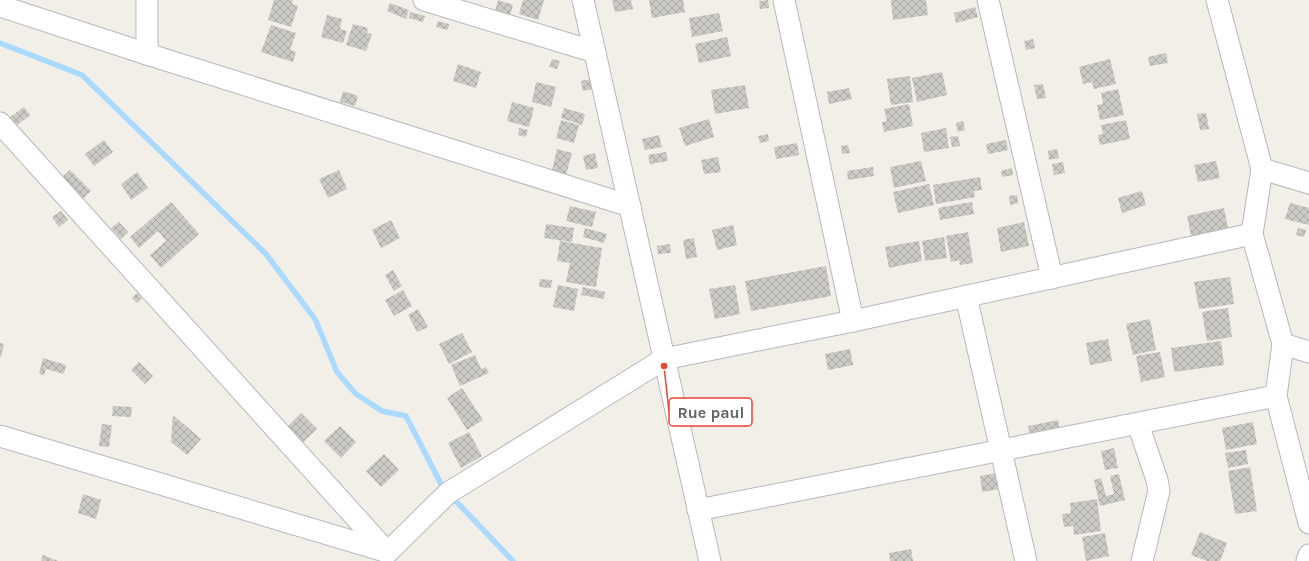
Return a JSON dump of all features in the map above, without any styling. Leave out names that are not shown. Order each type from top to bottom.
[{"type":"street","points":[[147,0],[147,54]]},
{"type":"street","points":[[424,0],[453,4],[595,52]]},
{"type":"street","points":[[583,0],[710,561]]},
{"type":"street","points":[[784,0],[853,321]]},
{"type":"street","points":[[988,0],[1052,278]]},
{"type":"street","points":[[1218,0],[1262,169],[1252,234],[1283,344],[1276,396],[1309,523]]},
{"type":"street","points":[[0,6],[147,54],[630,206]]},
{"type":"street","points":[[0,123],[391,557]]},
{"type":"street","points":[[1262,169],[1309,183]]},
{"type":"street","points":[[391,557],[448,493],[664,359],[853,321],[1252,234]]},
{"type":"street","points":[[966,296],[1026,561]]},
{"type":"street","points":[[1283,344],[1309,352]]},
{"type":"street","points":[[698,510],[1276,396]]},
{"type":"street","points":[[1138,424],[1157,480],[1159,491],[1142,561]]},
{"type":"street","points":[[0,436],[391,557]]},
{"type":"street","points":[[1307,561],[1309,555]]},
{"type":"building","points":[[274,0],[293,0],[292,4],[298,6],[291,27],[268,20]]},
{"type":"building","points":[[498,0],[513,5],[510,16],[495,11]]},
{"type":"building","points":[[523,0],[544,0],[538,20],[519,14]]},
{"type":"building","points":[[612,0],[631,0],[633,9],[615,12]]},
{"type":"building","points":[[649,0],[683,0],[685,12],[652,18]]},
{"type":"building","points":[[768,0],[769,8],[760,9],[759,1]]},
{"type":"building","points":[[891,0],[926,0],[928,15],[893,20]]},
{"type":"building","points":[[390,3],[409,10],[406,19],[387,11]]},
{"type":"building","points":[[975,7],[978,17],[956,23],[954,13]]},
{"type":"building","points":[[410,12],[425,16],[423,22],[409,18]]},
{"type":"building","points":[[719,13],[723,31],[692,37],[689,18]]},
{"type":"building","points":[[327,15],[342,19],[340,29],[347,31],[343,43],[321,37]]},
{"type":"building","points":[[438,21],[449,24],[448,30],[436,27]]},
{"type":"building","points":[[353,24],[368,28],[367,33],[372,34],[366,51],[346,45]]},
{"type":"building","points":[[271,25],[296,33],[290,50],[296,52],[293,62],[261,52]]},
{"type":"building","points":[[727,37],[731,56],[699,63],[695,44]]},
{"type":"building","points":[[1033,39],[1035,48],[1026,50],[1024,41]]},
{"type":"building","points":[[1166,53],[1168,63],[1150,66],[1148,57]]},
{"type":"building","points":[[552,59],[560,61],[557,69],[549,67]]},
{"type":"building","points":[[1110,59],[1116,84],[1094,89],[1092,82],[1083,84],[1079,67]]},
{"type":"building","points":[[458,64],[481,72],[476,88],[453,81]]},
{"type":"building","points":[[942,72],[947,95],[917,102],[912,78]]},
{"type":"building","points":[[910,76],[913,102],[891,105],[887,79]]},
{"type":"building","points":[[591,79],[593,89],[583,91],[581,81]]},
{"type":"building","points":[[536,82],[556,87],[551,107],[532,102]]},
{"type":"building","points":[[1043,84],[1046,98],[1037,99],[1034,85]]},
{"type":"building","points":[[745,85],[749,108],[715,114],[711,90]]},
{"type":"building","points":[[849,88],[852,99],[829,104],[827,92]]},
{"type":"building","points":[[1118,89],[1124,115],[1100,120],[1097,105],[1103,104],[1101,93]]},
{"type":"building","points":[[343,91],[358,96],[355,106],[340,102]]},
{"type":"building","points":[[512,102],[534,108],[529,127],[507,121]]},
{"type":"building","points":[[909,104],[913,126],[884,132],[882,122],[887,121],[884,109]]},
{"type":"building","points":[[24,107],[30,115],[16,126],[9,118]]},
{"type":"building","points":[[564,108],[585,114],[582,125],[561,118]]},
{"type":"building","points":[[1206,113],[1209,129],[1200,130],[1197,114]]},
{"type":"building","points":[[709,119],[714,137],[685,146],[679,128]]},
{"type":"building","points":[[561,120],[579,125],[574,143],[556,138]]},
{"type":"building","points":[[1126,120],[1130,139],[1100,145],[1098,135],[1103,134],[1101,125]]},
{"type":"building","points":[[963,121],[965,130],[958,132],[956,123]]},
{"type":"building","points":[[519,128],[528,130],[526,137],[518,135]]},
{"type":"building","points":[[946,128],[949,148],[924,152],[921,133]]},
{"type":"building","points":[[768,134],[769,141],[760,143],[758,136]]},
{"type":"building","points":[[659,135],[662,147],[645,150],[642,139]]},
{"type":"building","points":[[958,136],[960,146],[952,147],[950,137]]},
{"type":"building","points":[[104,140],[113,152],[94,166],[85,154]]},
{"type":"building","points":[[1006,140],[1008,150],[988,154],[986,144]]},
{"type":"building","points":[[797,143],[799,155],[776,159],[774,147]]},
{"type":"building","points":[[848,145],[850,153],[842,154],[841,146]]},
{"type":"building","points":[[557,149],[572,153],[566,175],[552,171]]},
{"type":"building","points":[[1057,149],[1059,158],[1049,160],[1048,151]]},
{"type":"building","points":[[666,152],[668,161],[650,164],[648,155]]},
{"type":"building","points":[[595,153],[598,168],[586,170],[583,156]]},
{"type":"building","points":[[718,157],[721,172],[704,174],[701,160]]},
{"type":"building","points":[[921,161],[926,181],[894,188],[890,167]]},
{"type":"building","points":[[1216,161],[1220,178],[1198,182],[1194,165]]},
{"type":"building","points":[[1063,162],[1065,173],[1054,175],[1052,164]]},
{"type":"building","points":[[873,167],[874,176],[848,180],[847,171]]},
{"type":"building","points":[[1012,168],[1013,175],[1002,177],[1001,171]]},
{"type":"building","points":[[70,170],[91,191],[80,201],[59,180]]},
{"type":"building","points":[[339,170],[347,189],[328,198],[319,179]]},
{"type":"building","points":[[137,172],[148,188],[131,200],[121,184]]},
{"type":"building","points":[[980,177],[982,190],[974,191],[975,197],[936,204],[933,185]]},
{"type":"building","points":[[929,184],[934,205],[898,213],[893,192]]},
{"type":"building","points":[[1142,191],[1146,205],[1122,213],[1118,198]]},
{"type":"building","points":[[1017,195],[1018,203],[1010,205],[1009,196]]},
{"type":"building","points":[[171,202],[199,234],[161,268],[150,255],[166,241],[158,231],[139,248],[130,237]]},
{"type":"building","points":[[972,202],[974,214],[940,220],[938,208]]},
{"type":"building","points":[[1290,203],[1309,208],[1309,225],[1285,219]]},
{"type":"building","points":[[570,206],[596,212],[592,227],[566,221]]},
{"type":"building","points":[[1224,208],[1229,233],[1192,240],[1187,216]]},
{"type":"building","points":[[61,211],[68,220],[59,227],[52,217]]},
{"type":"building","points":[[391,220],[400,238],[381,248],[372,230]]},
{"type":"building","points":[[119,222],[128,232],[121,239],[111,228]]},
{"type":"building","points":[[1024,222],[1029,246],[1001,252],[997,228]]},
{"type":"building","points":[[546,224],[574,228],[572,242],[544,238]]},
{"type":"building","points":[[733,225],[737,245],[717,250],[712,230]]},
{"type":"building","points":[[585,228],[607,234],[604,243],[583,237]]},
{"type":"building","points":[[1298,228],[1306,230],[1304,237],[1296,235]]},
{"type":"building","points":[[968,232],[973,263],[960,265],[959,260],[951,262],[946,236]]},
{"type":"building","points":[[944,237],[947,258],[925,261],[922,241]]},
{"type":"building","points":[[694,238],[697,257],[686,259],[683,240]]},
{"type":"building","points":[[560,241],[602,248],[596,287],[566,282],[570,263],[557,261]]},
{"type":"building","points":[[919,241],[922,261],[889,268],[885,247]]},
{"type":"building","points":[[670,244],[671,253],[658,254],[657,246]]},
{"type":"building","points":[[826,266],[831,296],[751,311],[745,281]]},
{"type":"building","points":[[393,270],[402,286],[394,291],[385,275]]},
{"type":"building","points":[[1230,277],[1234,304],[1199,309],[1194,282]]},
{"type":"building","points":[[540,279],[552,280],[551,288],[539,287]]},
{"type":"building","points":[[558,285],[578,289],[574,311],[553,307]]},
{"type":"building","points":[[735,285],[740,314],[715,319],[709,289]]},
{"type":"building","points":[[583,287],[605,292],[604,299],[581,295]]},
{"type":"building","points":[[403,290],[412,306],[394,316],[385,300]]},
{"type":"building","points":[[137,293],[142,298],[137,303],[132,298]]},
{"type":"building","points":[[1228,308],[1232,337],[1207,341],[1202,312]]},
{"type":"building","points":[[418,309],[428,327],[417,332],[408,315]]},
{"type":"building","points":[[1150,319],[1156,350],[1133,355],[1126,324]]},
{"type":"building","points":[[462,333],[472,352],[449,364],[439,344]]},
{"type":"building","points":[[1108,339],[1112,361],[1090,365],[1086,343]]},
{"type":"building","points":[[1221,341],[1224,365],[1174,372],[1171,348]]},
{"type":"building","points":[[0,343],[4,344],[1,357],[0,357]]},
{"type":"building","points":[[850,349],[853,365],[828,370],[825,354]]},
{"type":"building","points":[[1160,352],[1165,377],[1141,382],[1136,356]]},
{"type":"building","points":[[475,355],[481,369],[486,367],[489,373],[460,386],[451,365]]},
{"type":"building","points":[[43,358],[66,365],[64,374],[46,369],[44,375],[39,374]]},
{"type":"building","points":[[139,362],[153,376],[145,384],[131,370]]},
{"type":"building","points":[[462,388],[483,420],[467,430],[447,398]]},
{"type":"building","points":[[113,406],[132,407],[131,417],[112,416]]},
{"type":"building","points":[[301,413],[317,429],[300,445],[285,429]]},
{"type":"building","points":[[173,415],[201,439],[187,455],[171,442]]},
{"type":"building","points":[[1058,420],[1061,436],[1031,441],[1028,426]]},
{"type":"building","points":[[1253,422],[1257,444],[1226,450],[1222,428]]},
{"type":"building","points":[[102,424],[112,425],[109,447],[99,446]]},
{"type":"building","points":[[340,426],[356,442],[341,458],[324,441]]},
{"type":"building","points":[[469,432],[482,456],[461,468],[448,443]]},
{"type":"building","points":[[1114,448],[1118,468],[1105,470],[1101,451]]},
{"type":"building","points":[[1246,450],[1248,464],[1228,468],[1225,453]]},
{"type":"building","points":[[384,454],[399,470],[381,487],[366,471]]},
{"type":"building","points":[[1250,467],[1257,511],[1235,514],[1228,471]]},
{"type":"building","points":[[997,473],[1000,489],[982,492],[980,476]]},
{"type":"building","points":[[1119,474],[1125,500],[1100,506],[1094,480],[1101,478],[1106,496],[1114,494],[1110,476]]},
{"type":"building","points":[[83,494],[101,500],[96,519],[78,513]]},
{"type":"building","points":[[1097,499],[1101,531],[1074,535],[1073,526],[1064,527],[1062,514],[1071,513],[1070,503]]},
{"type":"building","points":[[1200,532],[1227,543],[1220,561],[1207,561],[1191,555]]},
{"type":"building","points":[[1105,533],[1109,556],[1086,561],[1082,537]]},
{"type":"building","points":[[911,549],[913,561],[890,561],[889,553]]},
{"type":"building","points":[[43,555],[58,561],[41,561]]},
{"type":"waterway","points":[[0,43],[82,75],[266,254],[315,319],[337,372],[356,394],[382,411],[406,416],[445,490]]},
{"type":"waterway","points":[[451,496],[513,561]]},
{"type":"place","name":"Rue paul","points":[[664,366]]}]
